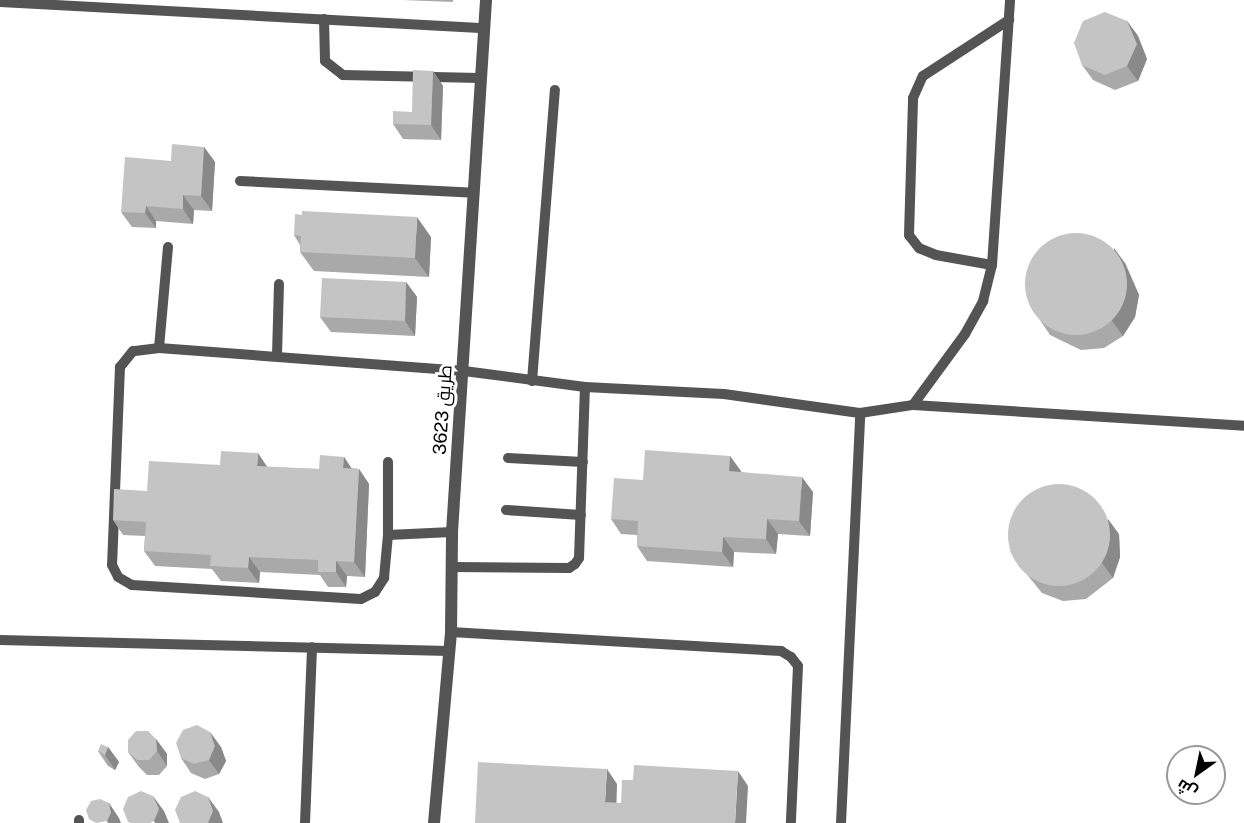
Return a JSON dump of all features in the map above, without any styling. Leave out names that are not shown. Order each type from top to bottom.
[{"type":"street","name":"طريق 3623","points":[[434,823],[451,632],[452,531],[486,0]]},
{"type":"lane","points":[[913,405],[965,334],[983,301],[992,266],[1010,0]]},
{"type":"lane","points":[[4,2],[484,28]]},
{"type":"lane","points":[[324,19],[325,61],[333,70],[343,75],[480,78]]},
{"type":"lane","points":[[992,266],[936,255],[919,248],[909,235],[913,98],[923,76],[1008,20]]},
{"type":"lane","points":[[532,381],[555,90]]},
{"type":"lane","points":[[240,181],[474,193]]},
{"type":"lane","points":[[159,348],[168,247]]},
{"type":"lane","points":[[277,355],[279,284]]},
{"type":"lane","points":[[388,462],[388,535],[384,578],[375,592],[361,599],[132,585],[118,577],[112,564],[120,367],[133,351],[159,348],[277,355],[464,371],[585,387],[724,394],[860,413],[913,405],[1244,426]]},
{"type":"lane","points":[[453,567],[569,567],[579,558],[585,387]]},
{"type":"lane","points":[[841,823],[860,413]]},
{"type":"lane","points":[[508,458],[583,462]]},
{"type":"lane","points":[[506,510],[581,515]]},
{"type":"lane","points":[[388,535],[452,531]]},
{"type":"lane","points":[[451,632],[781,651],[791,657],[798,666],[791,823]]},
{"type":"lane","points":[[0,640],[448,651]]},
{"type":"lane","points":[[305,823],[312,647]]},
{"type":"building","points":[[1105,12],[1127,21],[1137,44],[1127,66],[1105,75],[1082,65],[1074,43],[1083,21]]},
{"type":"building","points":[[413,70],[433,71],[431,125],[393,124],[393,111],[412,112]]},
{"type":"building","points":[[172,144],[204,147],[201,196],[183,195],[183,209],[146,206],[145,213],[121,212],[125,157],[171,161]]},
{"type":"building","points":[[302,211],[417,217],[415,258],[300,252],[301,236],[294,235],[295,214],[302,215]]},
{"type":"building","points":[[1076,233],[1095,237],[1112,248],[1123,265],[1127,284],[1123,303],[1112,320],[1095,331],[1076,335],[1057,331],[1040,320],[1029,303],[1025,284],[1029,265],[1040,248],[1057,237]]},
{"type":"building","points":[[322,278],[406,282],[405,321],[320,317]]},
{"type":"building","points":[[645,450],[730,456],[729,471],[802,477],[799,521],[767,519],[766,539],[723,537],[722,552],[637,546],[638,521],[611,519],[614,478],[643,480]]},
{"type":"building","points":[[221,451],[258,453],[257,466],[319,469],[320,455],[344,457],[343,468],[359,469],[354,562],[336,561],[336,572],[318,572],[318,560],[249,557],[248,568],[210,566],[211,555],[144,551],[146,522],[113,520],[114,489],[147,491],[149,461],[220,465]]},
{"type":"building","points":[[1059,484],[1078,488],[1095,499],[1106,516],[1110,535],[1106,554],[1095,571],[1078,582],[1059,586],[1040,582],[1023,571],[1012,554],[1008,535],[1012,516],[1023,499],[1040,488]]},
{"type":"building","points":[[197,725],[210,732],[215,746],[209,760],[194,764],[181,758],[176,743],[183,730]]},
{"type":"building","points":[[136,731],[148,731],[156,739],[157,751],[149,760],[137,760],[128,752],[128,740]]},
{"type":"building","points":[[101,744],[108,747],[105,755],[98,751]]},
{"type":"building","points":[[478,762],[607,769],[605,802],[621,803],[622,780],[633,780],[634,765],[738,771],[735,823],[475,823]]},
{"type":"building","points":[[141,791],[153,796],[159,809],[154,821],[150,823],[128,822],[123,809],[128,797]]},
{"type":"building","points":[[195,791],[208,797],[213,811],[208,823],[180,823],[175,810],[181,797]]},
{"type":"building","points":[[100,799],[109,803],[111,813],[107,821],[96,823],[89,819],[86,810],[91,801]]}]
